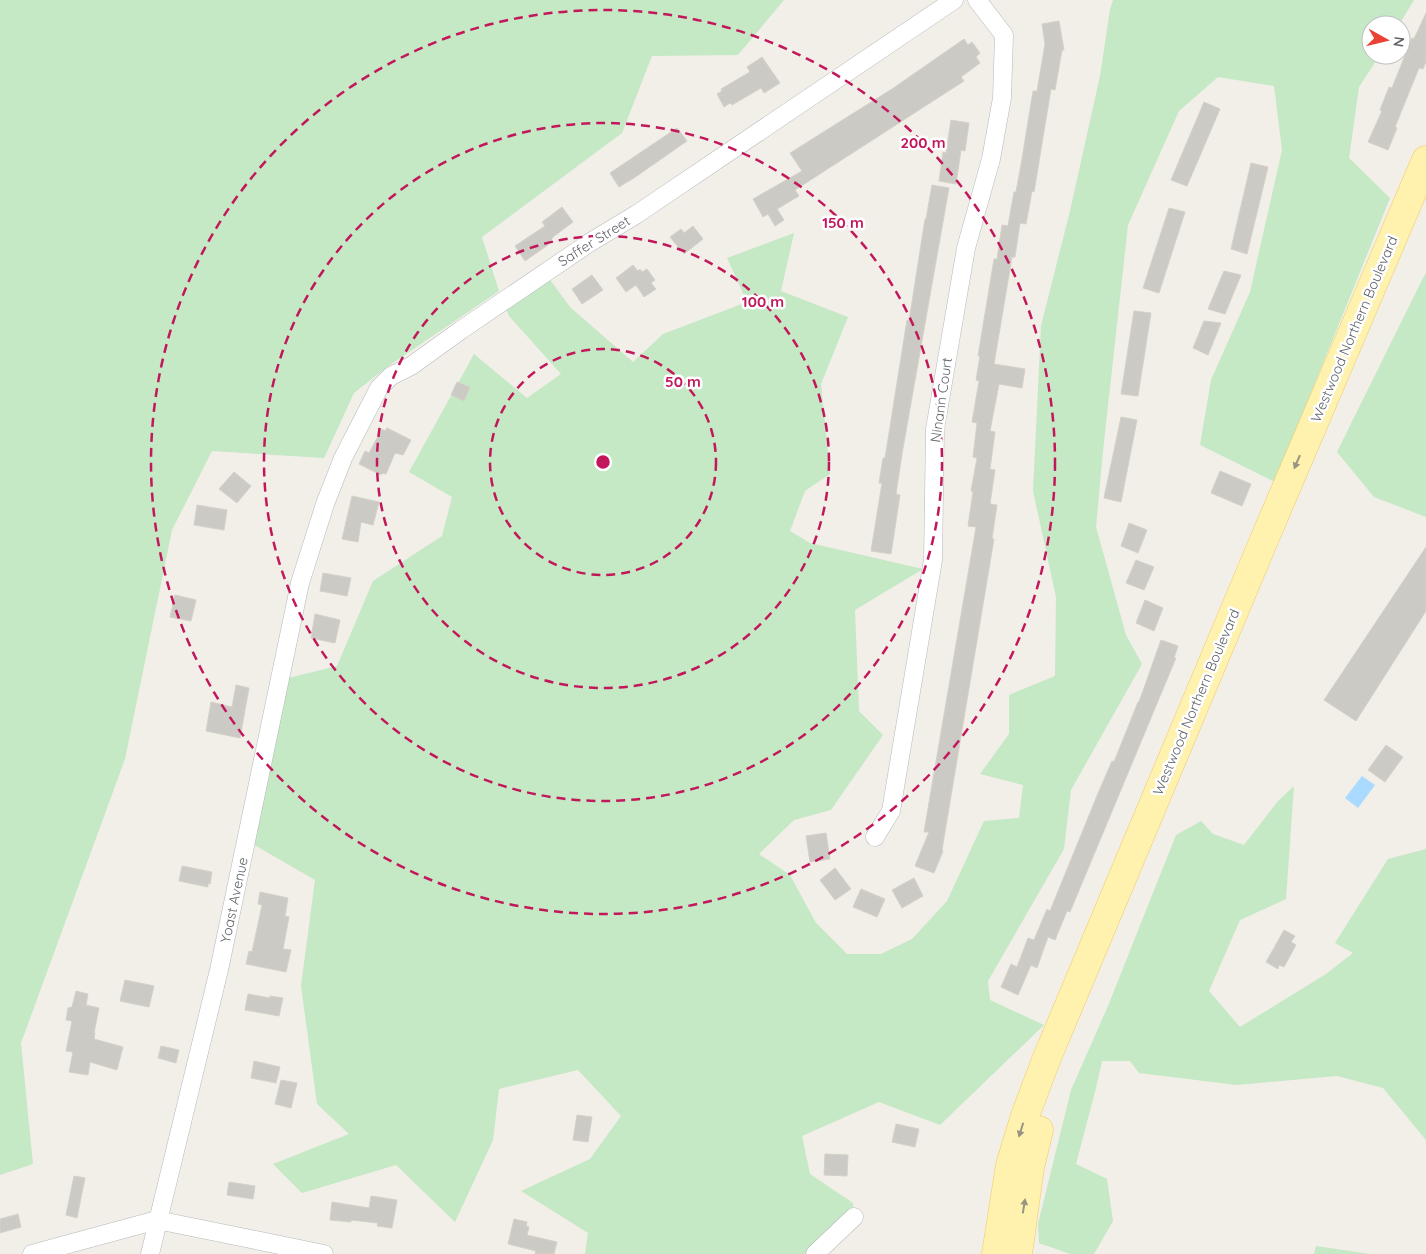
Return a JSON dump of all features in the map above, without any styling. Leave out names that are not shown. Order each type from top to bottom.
[{"type":"main road","name":"Westwood Northern Boulevard","points":[[996,1254],[1010,1164],[1025,1116],[1046,1060],[1426,160]]},
{"type":"main road","name":"Westwood Northern Boulevard","points":[[1018,1254],[1030,1167],[1042,1118],[1065,1057],[1426,203]]},
{"type":"street","name":"Saffer Street","points":[[311,545],[343,458],[379,388],[391,376],[411,366],[589,243],[637,214],[954,0]]},
{"type":"street","name":"Ninann Court","points":[[876,836],[891,811],[933,560],[935,429],[966,248],[991,159],[1002,98],[1004,35],[977,0]]},
{"type":"street","name":"Yoast Avenue","points":[[150,1254],[219,970],[300,583],[311,545]]},
{"type":"street","points":[[816,1254],[854,1217]]},
{"type":"street","points":[[32,1254],[157,1220],[324,1254]]},
{"type":"green space","points":[[0,0],[784,0],[738,55],[652,56],[622,133],[482,237],[499,291],[387,367],[354,393],[324,458],[212,451],[172,530],[125,759],[21,1043],[33,1164],[0,1175]]},
{"type":"green space","points":[[1113,0],[1414,0],[1405,15],[1361,15],[1361,65],[1373,65],[1359,87],[1349,158],[1390,198],[1275,482],[1200,445],[1211,380],[1250,292],[1282,150],[1274,86],[1218,77],[1179,111],[1128,225],[1096,527],[1126,635],[1142,664],[1071,790],[1064,849],[988,981],[990,1000],[1044,1025],[940,1125],[879,1102],[802,1136],[810,1174],[853,1203],[854,1217],[815,1254],[585,1254],[588,1233],[521,1191],[590,1159],[621,1116],[578,1070],[499,1089],[493,1140],[455,1222],[396,1165],[302,1193],[273,1164],[349,1134],[317,1104],[301,986],[315,880],[246,840],[280,680],[337,666],[373,581],[442,536],[452,497],[409,472],[474,354],[527,398],[561,374],[509,316],[503,302],[545,273],[570,307],[633,362],[663,334],[747,302],[727,258],[794,233],[781,291],[848,317],[821,384],[830,474],[805,491],[790,531],[810,543],[923,569],[855,610],[859,711],[883,735],[831,810],[794,820],[759,854],[790,875],[816,923],[847,954],[881,954],[912,939],[947,901],[984,821],[1019,818],[1023,785],[980,774],[1009,734],[1009,695],[1055,676],[1056,597],[1033,491],[1041,326],[1070,211],[1100,76]]},
{"type":"green space","points":[[1425,274],[1426,517],[1374,497],[1337,452]]},
{"type":"green space","points":[[1294,786],[1286,899],[1240,920],[1209,991],[1240,1027],[1326,974],[1353,953],[1335,943],[1388,859],[1426,849],[1426,1140],[1383,1088],[1337,1076],[1237,1085],[1139,1073],[1130,1061],[1102,1061],[1076,1164],[1107,1179],[1113,1221],[1094,1254],[1070,1254],[1039,1243],[1038,1224],[1071,1090],[1108,1006],[1176,835],[1201,821],[1213,834],[1244,845],[1278,801]]},
{"type":"green space","points":[[1316,1246],[1370,1254],[1314,1254]]},
{"type":"water","points":[[1362,776],[1375,785],[1358,808],[1345,798]]},
{"type":"building","points":[[1426,13],[1426,62],[1423,69],[1419,68],[1395,127],[1397,128],[1388,150],[1368,142],[1382,111],[1380,110],[1389,87],[1392,88],[1401,65],[1411,65],[1411,40],[1412,38],[1414,39]]},
{"type":"building","points":[[1059,21],[1064,50],[1062,50],[1055,90],[1051,89],[1034,192],[1032,191],[1026,224],[1020,223],[1015,257],[1012,257],[994,364],[1025,369],[1022,388],[999,384],[990,431],[995,432],[990,469],[995,470],[990,504],[997,505],[992,539],[994,539],[943,851],[934,873],[915,866],[929,832],[924,832],[976,527],[968,526],[973,492],[971,491],[977,458],[973,457],[977,423],[972,422],[979,381],[976,380],[980,356],[978,356],[994,259],[997,259],[1002,225],[1008,226],[1014,192],[1016,192],[1033,91],[1037,91],[1045,44],[1042,24]]},
{"type":"building","points":[[964,39],[968,45],[972,42],[980,53],[976,57],[980,63],[961,77],[964,81],[795,190],[799,196],[777,209],[784,220],[775,226],[768,214],[763,217],[753,199],[802,171],[790,153],[892,89]]},
{"type":"building","points":[[762,57],[780,83],[764,93],[761,88],[732,105],[730,103],[724,107],[717,94],[722,91],[721,89],[750,72],[747,67]]},
{"type":"building","points":[[1204,102],[1220,109],[1187,186],[1171,180]]},
{"type":"building","points":[[951,120],[969,123],[965,151],[961,150],[956,184],[939,181],[943,152],[946,153]]},
{"type":"building","points":[[677,128],[687,141],[619,187],[610,173]]},
{"type":"building","points":[[1251,163],[1268,167],[1247,254],[1231,249]]},
{"type":"building","points":[[932,185],[949,188],[902,454],[896,494],[900,495],[891,554],[871,551],[882,483],[879,483],[883,458],[885,458],[907,320],[909,321]]},
{"type":"building","points":[[562,207],[573,222],[553,237],[548,245],[525,261],[515,246],[545,226],[542,222]]},
{"type":"building","points":[[1169,208],[1185,212],[1159,293],[1143,288]]},
{"type":"building","points":[[693,226],[703,239],[684,254],[670,237],[681,229],[684,233]]},
{"type":"building","points":[[633,265],[638,271],[640,269],[642,272],[647,269],[655,280],[651,283],[656,289],[644,297],[636,285],[626,292],[616,278]]},
{"type":"building","points":[[1224,271],[1241,275],[1225,314],[1208,309]]},
{"type":"building","points":[[592,275],[603,290],[582,304],[572,289]]},
{"type":"building","points":[[1134,311],[1151,313],[1138,396],[1121,394]]},
{"type":"building","points":[[1204,321],[1221,323],[1208,355],[1193,348]]},
{"type":"building","points":[[457,382],[470,387],[464,401],[451,395]]},
{"type":"building","points":[[1121,417],[1137,420],[1121,502],[1104,498]]},
{"type":"building","points":[[387,428],[411,440],[403,455],[395,453],[386,474],[382,473],[381,475],[359,464],[365,451],[369,453],[382,429],[385,431]]},
{"type":"building","points":[[1220,471],[1251,484],[1242,506],[1211,493]]},
{"type":"building","points":[[234,472],[251,486],[237,503],[219,489]]},
{"type":"building","points":[[352,496],[379,502],[373,525],[361,522],[358,542],[342,539]]},
{"type":"building","points":[[197,505],[227,510],[224,530],[194,525]]},
{"type":"building","points":[[1129,523],[1147,530],[1138,553],[1121,546]]},
{"type":"building","points":[[1426,547],[1426,611],[1356,721],[1324,700]]},
{"type":"building","points":[[1136,560],[1154,567],[1144,590],[1126,583]]},
{"type":"building","points":[[323,573],[351,578],[347,596],[320,591]]},
{"type":"building","points":[[175,595],[196,600],[191,621],[170,617]]},
{"type":"building","points":[[1145,600],[1163,608],[1154,631],[1136,623]]},
{"type":"building","points":[[315,614],[340,620],[335,643],[311,638]]},
{"type":"building","points":[[1161,640],[1178,646],[1174,658],[1176,658],[1070,912],[1067,911],[1055,940],[1048,937],[1037,968],[1031,965],[1018,995],[1001,987],[1011,964],[1017,967],[1028,938],[1034,940],[1047,909],[1050,911],[1099,791],[1112,761],[1114,762],[1139,702]]},
{"type":"building","points":[[236,685],[249,688],[240,738],[206,731],[211,702],[232,707]]},
{"type":"building","points":[[1386,745],[1403,757],[1385,782],[1368,770]]},
{"type":"building","points":[[826,833],[830,859],[810,862],[806,836]]},
{"type":"building","points":[[182,866],[212,872],[208,887],[179,881]]},
{"type":"building","points":[[835,868],[851,889],[835,900],[820,880]]},
{"type":"building","points":[[914,878],[923,896],[902,908],[892,890]]},
{"type":"building","points":[[861,889],[885,899],[877,917],[853,907]]},
{"type":"building","points":[[260,892],[288,898],[285,916],[289,917],[283,949],[291,950],[286,972],[246,964],[249,951],[252,952],[262,905],[258,904]]},
{"type":"building","points":[[1284,930],[1295,936],[1291,942],[1296,945],[1284,967],[1279,965],[1278,969],[1266,962]]},
{"type":"building","points":[[125,980],[154,986],[149,1007],[120,1001]]},
{"type":"building","points":[[76,991],[88,994],[86,1005],[99,1008],[94,1039],[123,1047],[117,1070],[90,1062],[88,1075],[69,1072],[73,1052],[66,1051],[72,1021],[66,1020],[68,1008],[72,1007]]},
{"type":"building","points":[[248,994],[283,998],[279,1016],[245,1010]]},
{"type":"building","points":[[161,1046],[179,1050],[176,1063],[158,1058]]},
{"type":"building","points":[[254,1061],[280,1067],[276,1083],[251,1078]]},
{"type":"building","points":[[281,1080],[297,1083],[291,1108],[275,1104]]},
{"type":"building","points":[[577,1115],[592,1117],[588,1142],[573,1140]]},
{"type":"building","points":[[896,1124],[919,1129],[915,1147],[892,1142]]},
{"type":"building","points":[[825,1154],[848,1155],[847,1176],[824,1175]]},
{"type":"building","points":[[74,1176],[85,1178],[77,1218],[66,1215]]},
{"type":"building","points":[[229,1182],[255,1186],[253,1199],[227,1195]]},
{"type":"building","points":[[371,1196],[397,1200],[392,1228],[377,1226],[378,1223],[330,1220],[332,1202],[369,1208]]},
{"type":"building","points":[[18,1214],[21,1227],[0,1233],[0,1219]]},
{"type":"building","points":[[514,1219],[527,1222],[526,1226],[529,1227],[527,1235],[557,1242],[554,1254],[535,1254],[536,1251],[508,1244]]}]
